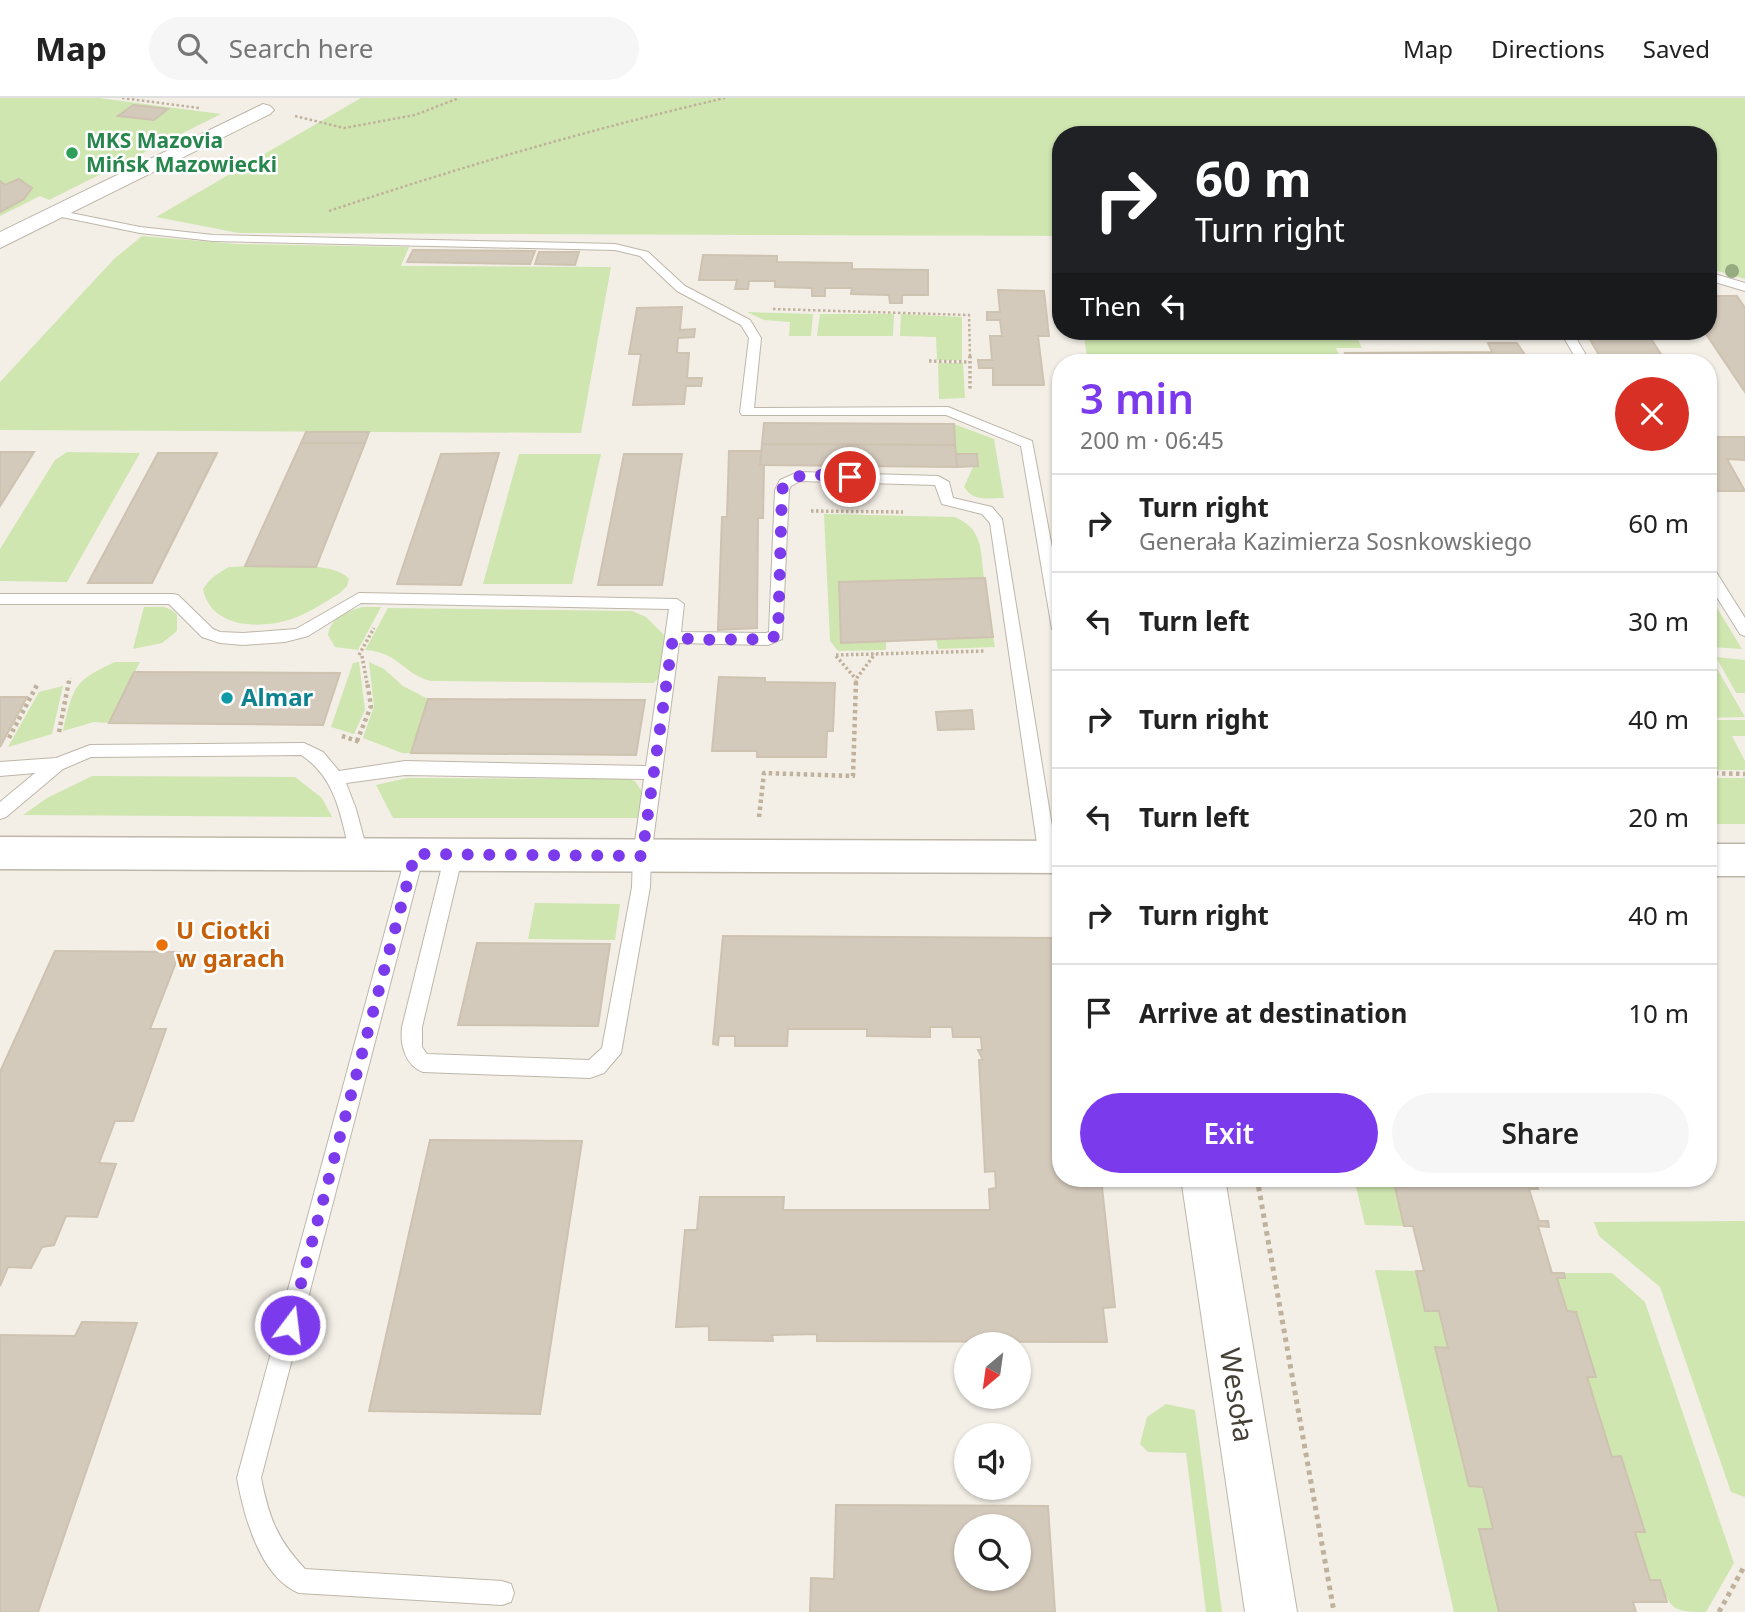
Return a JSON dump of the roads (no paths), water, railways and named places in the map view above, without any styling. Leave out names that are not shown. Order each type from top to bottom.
[{"type":"street","points":[[0,241],[255,114]]},
{"type":"street","points":[[0,853],[1052,857]]},
{"type":"street","points":[[1717,860],[1745,860]]},
{"type":"street","name":"Wesoła","points":[[1204,1187],[1271,1612]]},
{"type":"lane","points":[[56,213],[140,230],[213,238],[615,247],[638,250],[653,260],[673,284],[746,323],[752,331],[755,338],[747,412],[948,411],[1027,444],[1052,584]]},
{"type":"lane","points":[[1717,279],[1745,287]]},
{"type":"lane","points":[[673,637],[699,640],[768,639],[778,635],[785,483],[797,476],[938,481],[944,485],[947,501],[987,510],[997,522],[1052,845]]},
{"type":"lane","points":[[1717,585],[1745,630]]},
{"type":"lane","points":[[0,599],[173,599],[200,628],[215,638],[288,638],[304,632],[359,598],[677,604],[642,856],[641,887],[611,1053],[597,1066],[590,1069],[423,1063],[413,1055],[412,1027],[454,854]]},
{"type":"lane","points":[[0,769],[57,764],[90,751],[103,749],[304,749],[326,762],[335,778],[344,796],[359,854]]},
{"type":"lane","points":[[0,812],[57,764]]},
{"type":"lane","points":[[335,778],[405,768],[654,773]]},
{"type":"lane","points":[[415,854],[248,1478],[256,1518],[272,1553],[299,1581],[502,1593]]},
{"type":"place","name":"MKS Mazovia Mińsk Mazowiecki","points":[[72,153]]},
{"type":"place","name":"Almar","points":[[227,698]]},
{"type":"place","name":"U Ciotki w garach","points":[[162,945]]}]
